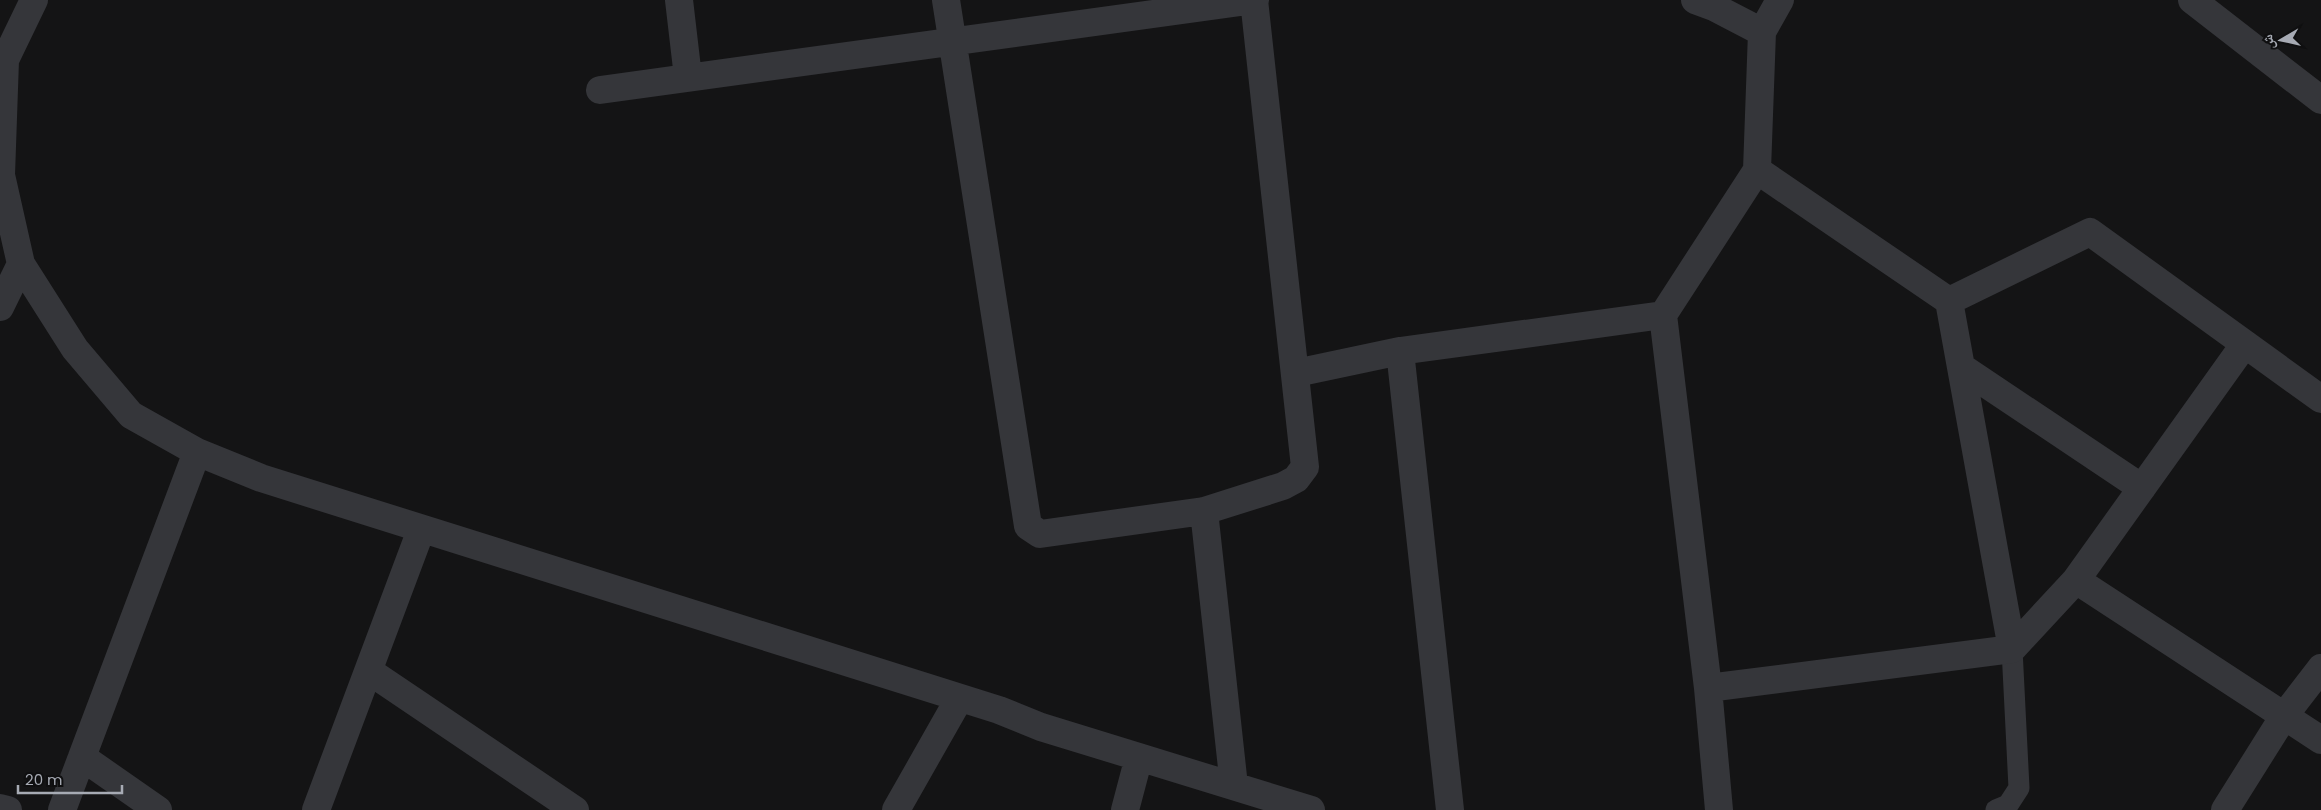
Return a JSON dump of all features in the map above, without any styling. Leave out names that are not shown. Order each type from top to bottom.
[{"type":"street","points":[[34,0],[5,60],[0,175],[21,264],[75,349],[131,415],[197,452],[260,478],[1311,810]]},
{"type":"street","points":[[678,0],[688,77]]},
{"type":"street","points":[[600,90],[688,77],[951,41],[1254,0],[1306,467],[1296,479],[1284,486],[1204,511],[1054,533],[1040,534],[1028,526],[951,41],[946,0]]},
{"type":"street","points":[[1695,0],[1714,7],[1762,32]]},
{"type":"street","points":[[1718,810],[1708,688],[1663,315],[1758,170],[1762,32],[1760,0]]},
{"type":"street","points":[[1762,32],[1780,0]]},
{"type":"street","points":[[2192,0],[2321,100]]},
{"type":"street","points":[[1758,170],[1949,301],[2012,649]]},
{"type":"street","points":[[1949,301],[2090,232],[2244,345],[2321,398]]},
{"type":"street","points":[[0,306],[21,264]]},
{"type":"street","points":[[1296,373],[1400,351],[1663,315]]},
{"type":"street","points":[[1708,688],[2012,649],[2076,580],[2244,345]]},
{"type":"street","points":[[1400,351],[1450,810]]},
{"type":"street","points":[[1961,367],[2142,488]]},
{"type":"street","points":[[62,810],[197,452]]},
{"type":"street","points":[[1204,511],[1234,786]]},
{"type":"street","points":[[316,810],[421,530]]},
{"type":"street","points":[[2076,580],[2321,740]]},
{"type":"street","points":[[2225,810],[2284,716],[2321,668]]},
{"type":"street","points":[[369,671],[575,810]]},
{"type":"street","points":[[896,810],[959,699]]},
{"type":"street","points":[[82,757],[158,810]]},
{"type":"street","points":[[1125,810],[1139,757]]},
{"type":"street","points":[[0,808],[8,810]]},
{"type":"lane","points":[[1996,810],[2008,805],[2019,788],[2012,649]]}]
